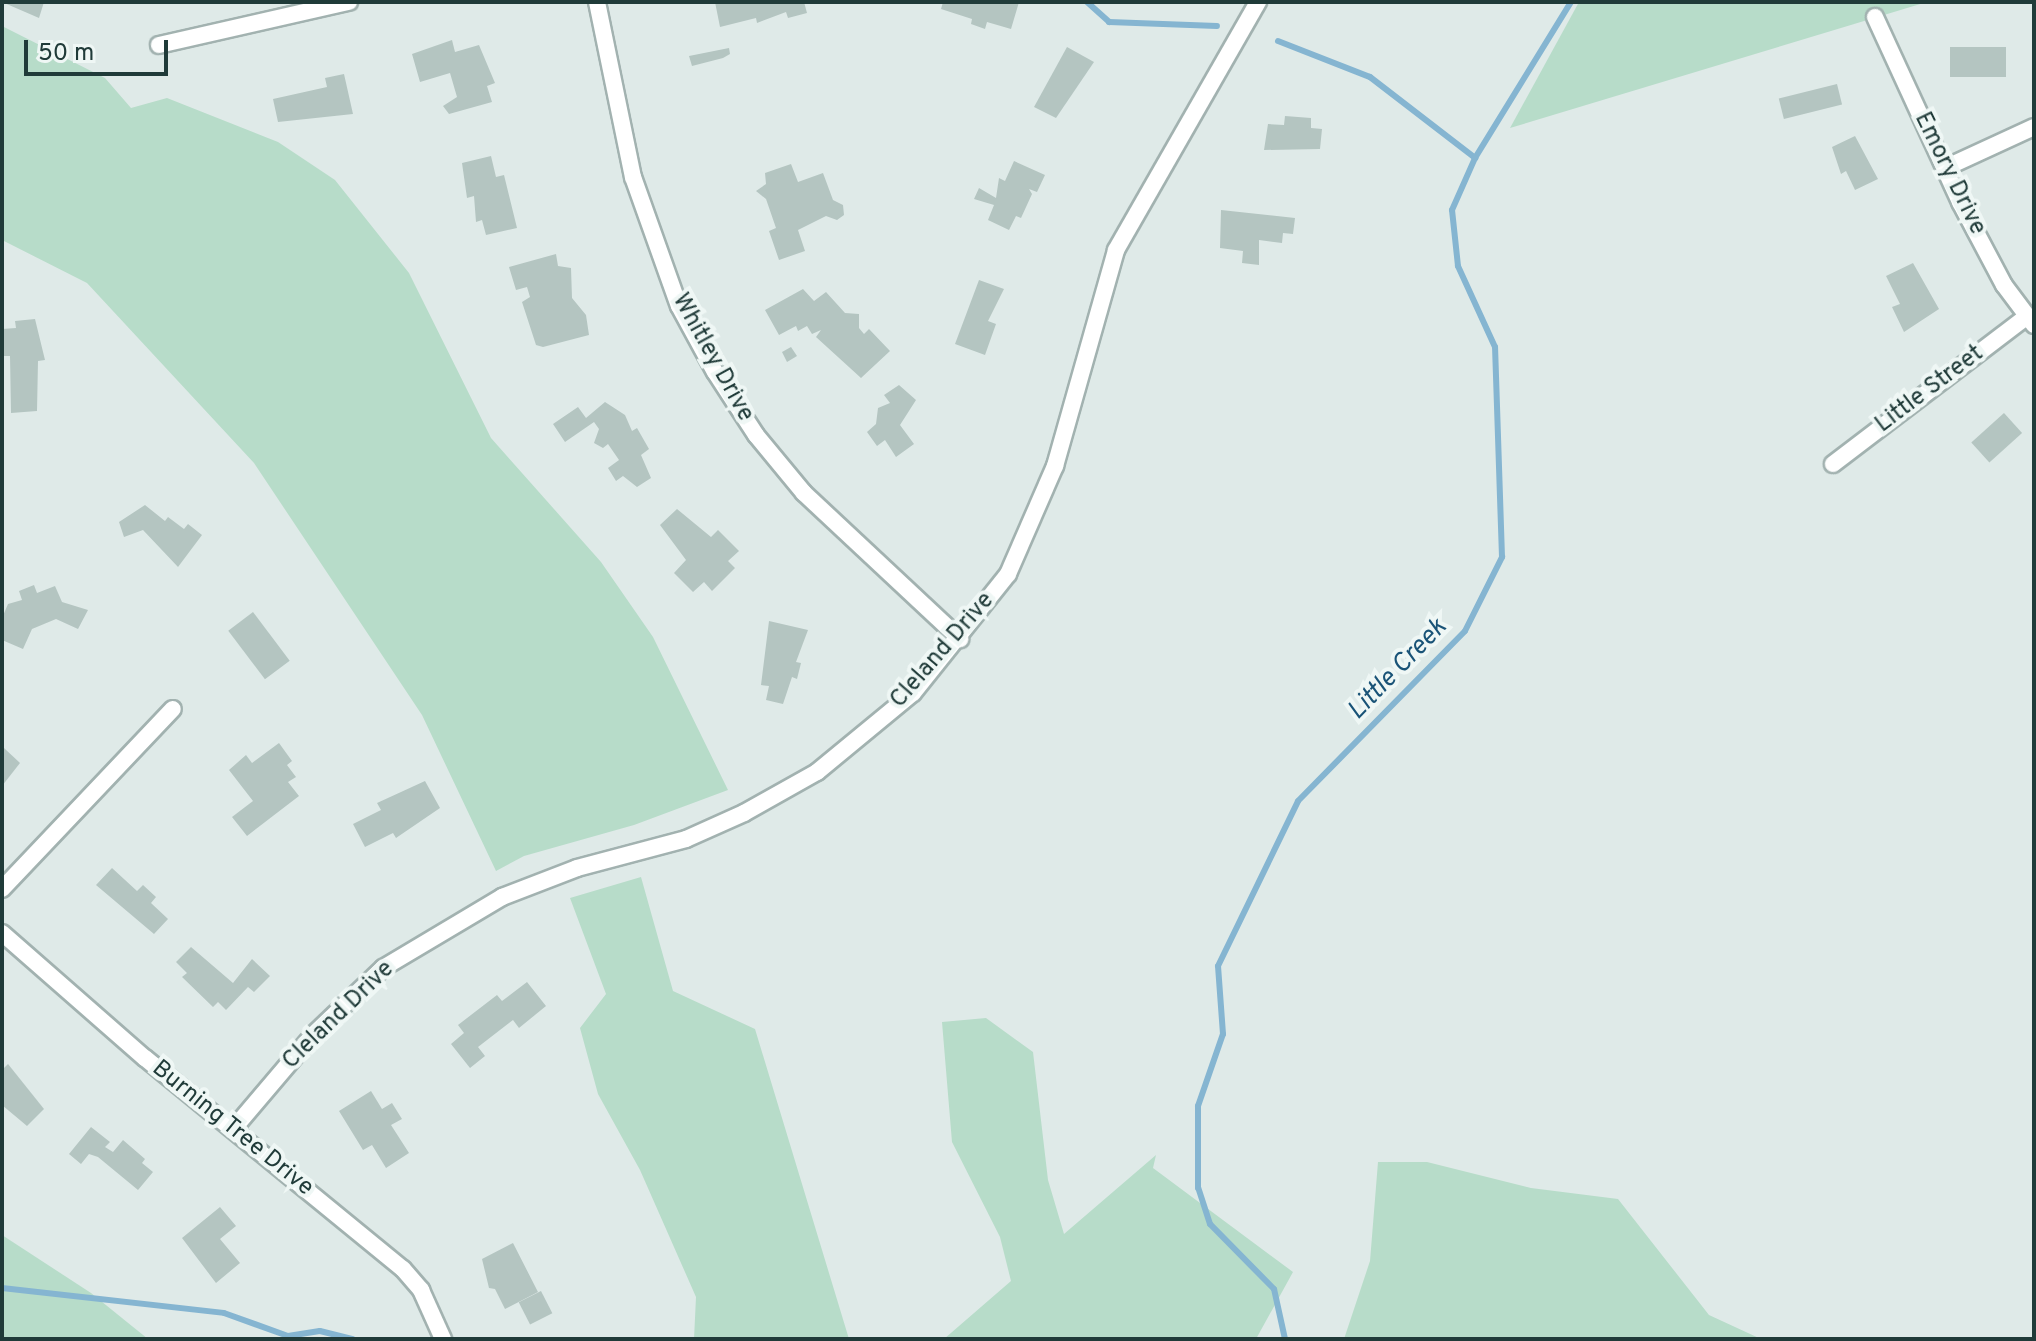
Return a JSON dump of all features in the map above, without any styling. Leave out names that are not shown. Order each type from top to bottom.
[{"type":"street","points":[[159,45],[349,2]]},
{"type":"street","name":"Whitley Drive","points":[[597,2],[633,177],[679,306],[715,372],[756,435],[804,493],[960,639]]},
{"type":"street","name":"Cleland Drive","points":[[235,1127],[313,1035],[383,968],[502,897],[577,868],[686,839],[817,772],[913,693],[960,639],[1008,574],[1055,466],[1116,250],[1258,2]]},
{"type":"street","name":"Emory Drive","points":[[1875,17],[1945,168],[2004,285],[2030,321]]},
{"type":"street","points":[[1945,168],[2034,127]]},
{"type":"street","name":"Little Street","points":[[1833,464],[2030,321]]},
{"type":"street","points":[[2,889],[173,709]]},
{"type":"street","name":"Burning Tree Drive","points":[[2,933],[145,1058],[235,1127],[403,1269],[421,1290],[443,1339]]},
{"type":"green space","points":[[1579,2],[1927,2],[1510,128]]},
{"type":"green space","points":[[2,26],[105,78],[131,108],[167,98],[278,142],[335,180],[409,273],[491,438],[601,562],[653,637],[728,790],[634,825],[524,856],[496,871],[422,715],[254,463],[87,283],[2,240]]},
{"type":"green space","points":[[641,877],[673,991],[755,1029],[849,1339],[694,1339],[696,1297],[640,1170],[598,1094],[580,1028],[606,994],[570,898]]},
{"type":"green space","points":[[986,1018],[1033,1052],[1048,1180],[1064,1234],[1156,1155],[1153,1168],[1293,1272],[1256,1339],[944,1339],[1011,1281],[1000,1237],[952,1142],[942,1022]]},
{"type":"green space","points":[[1378,1162],[1427,1162],[1531,1188],[1618,1199],[1709,1315],[1761,1339],[1344,1339],[1370,1261]]},
{"type":"green space","points":[[2,1235],[91,1293],[148,1339],[2,1339]]},
{"type":"building","points":[[2,2],[44,2],[39,18]]},
{"type":"building","points":[[715,2],[804,2],[807,13],[788,18],[786,12],[757,23],[756,18],[720,27]]},
{"type":"building","points":[[943,2],[1019,2],[1011,29],[987,22],[985,29],[971,24],[972,19],[941,9]]},
{"type":"building","points":[[452,40],[455,52],[479,45],[495,83],[487,86],[492,102],[449,114],[443,106],[457,97],[450,73],[420,82],[412,54]]},
{"type":"building","points":[[1067,47],[1094,62],[1056,118],[1034,107]]},
{"type":"building","points":[[1950,47],[2006,47],[2006,77],[1950,77]]},
{"type":"building","points":[[729,48],[730,54],[723,58],[692,66],[689,56]]},
{"type":"building","points":[[344,74],[353,114],[278,122],[273,99],[327,87],[325,78]]},
{"type":"building","points":[[1837,84],[1842,104],[1784,119],[1779,99]]},
{"type":"building","points":[[1285,116],[1311,118],[1311,128],[1322,129],[1320,149],[1264,150],[1268,124],[1284,125]]},
{"type":"building","points":[[1855,136],[1878,179],[1855,190],[1846,171],[1841,174],[1832,147]]},
{"type":"building","points":[[491,156],[496,177],[504,175],[517,228],[486,235],[482,220],[476,222],[474,196],[467,198],[462,163]]},
{"type":"building","points":[[1014,161],[1045,175],[1037,192],[1029,189],[1032,194],[1021,218],[1016,216],[1009,230],[988,220],[994,205],[974,199],[979,188],[996,198],[999,178],[1005,181]]},
{"type":"building","points":[[791,164],[798,182],[823,173],[833,200],[843,205],[844,215],[837,220],[826,216],[798,230],[805,251],[779,260],[769,231],[776,228],[766,199],[756,191],[766,184],[765,173]]},
{"type":"building","points":[[1221,210],[1295,218],[1293,234],[1283,233],[1282,243],[1259,240],[1259,265],[1242,263],[1243,251],[1220,248]]},
{"type":"building","points":[[556,254],[558,266],[571,268],[572,298],[586,315],[589,335],[543,347],[536,345],[522,302],[530,297],[527,287],[516,290],[509,267]]},
{"type":"building","points":[[1913,263],[1939,309],[1904,332],[1892,307],[1900,304],[1886,276]]},
{"type":"building","points":[[979,280],[1004,289],[988,321],[996,324],[985,355],[955,344]]},
{"type":"building","points":[[803,289],[814,301],[826,292],[845,313],[859,314],[859,328],[864,334],[869,329],[890,351],[861,378],[816,337],[821,330],[812,334],[807,326],[798,331],[796,326],[779,335],[765,310]]},
{"type":"building","points":[[35,319],[45,360],[38,361],[37,411],[11,413],[10,356],[2,356],[2,329],[16,328],[15,321]]},
{"type":"building","points":[[791,347],[797,356],[787,362],[782,352]]},
{"type":"building","points":[[899,385],[916,400],[900,425],[914,444],[896,457],[885,440],[877,446],[867,432],[876,424],[878,408],[890,403],[884,395]]},
{"type":"building","points":[[605,402],[625,415],[632,431],[637,428],[649,449],[641,455],[651,478],[637,487],[623,476],[616,481],[608,468],[619,460],[608,444],[603,448],[594,443],[599,429],[594,422],[565,442],[553,424],[578,407],[586,418]]},
{"type":"building","points":[[2004,413],[2022,433],[1989,463],[1971,442]]},
{"type":"building","points":[[145,505],[165,521],[168,517],[184,529],[188,524],[202,535],[178,567],[143,530],[124,537],[119,522]]},
{"type":"building","points":[[677,509],[711,537],[718,530],[739,551],[728,561],[735,568],[712,591],[704,582],[693,592],[674,573],[686,560],[660,525]]},
{"type":"building","points":[[34,585],[37,593],[55,586],[62,602],[88,610],[78,629],[56,619],[32,629],[23,649],[2,640],[2,618],[8,604],[22,600],[19,591]]},
{"type":"building","points":[[253,612],[290,661],[265,679],[228,631]]},
{"type":"building","points":[[769,621],[808,630],[796,662],[801,663],[797,679],[792,677],[783,704],[766,700],[769,686],[761,685]]},
{"type":"building","points":[[279,743],[292,761],[287,765],[296,777],[288,782],[299,796],[247,836],[232,817],[253,801],[229,770],[246,755],[252,763]]},
{"type":"building","points":[[4,748],[20,763],[2,786],[2,750]]},
{"type":"building","points":[[425,781],[440,808],[396,838],[393,833],[365,847],[353,824],[381,810],[377,803]]},
{"type":"building","points":[[112,868],[137,891],[143,885],[156,897],[151,903],[168,919],[154,934],[96,885]]},
{"type":"building","points":[[191,947],[233,983],[252,959],[270,976],[254,992],[248,987],[226,1010],[218,1002],[213,1007],[182,977],[187,973],[176,962]]},
{"type":"building","points":[[527,982],[546,1006],[519,1028],[513,1020],[478,1047],[485,1056],[470,1068],[451,1044],[464,1033],[458,1025],[497,995],[502,1001]]},
{"type":"building","points":[[8,1064],[44,1109],[27,1126],[2,1105],[2,1070]]},
{"type":"building","points":[[371,1091],[382,1109],[392,1103],[402,1119],[391,1125],[409,1153],[386,1168],[372,1145],[363,1150],[339,1111]]},
{"type":"building","points":[[91,1127],[110,1142],[105,1147],[113,1152],[123,1140],[145,1159],[142,1163],[153,1172],[138,1190],[98,1157],[89,1154],[81,1164],[69,1154]]},
{"type":"building","points":[[220,1207],[236,1226],[220,1239],[240,1263],[216,1283],[182,1238]]},
{"type":"building","points":[[513,1243],[538,1292],[505,1309],[495,1289],[489,1288],[482,1259]]},
{"type":"building","points":[[541,1291],[552,1313],[530,1325],[519,1302]]},
{"type":"waterway","points":[[1087,2],[1109,22],[1217,26]]},
{"type":"waterway","name":"Little Creek","points":[[1285,1339],[1274,1289],[1210,1224],[1198,1188],[1198,1106],[1223,1034],[1218,966],[1298,801],[1465,631],[1502,557],[1495,347],[1458,266],[1452,210],[1475,158],[1571,2]]},
{"type":"waterway","points":[[1278,41],[1370,77],[1475,158]]},
{"type":"waterway","points":[[2,1288],[224,1313],[288,1336],[320,1331],[353,1339]]}]
